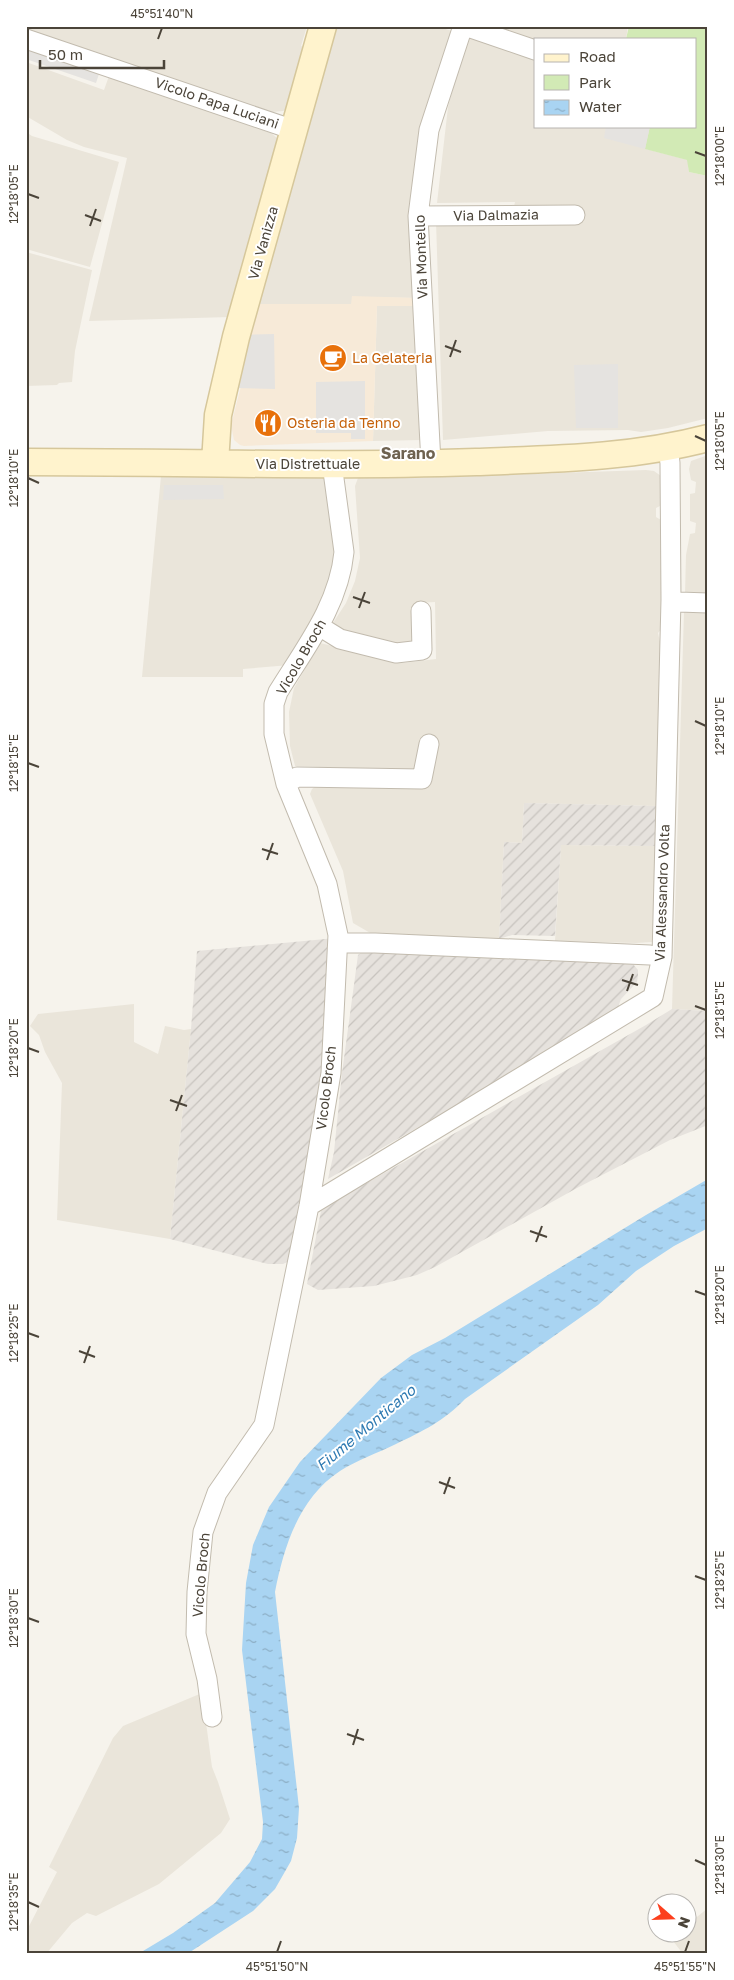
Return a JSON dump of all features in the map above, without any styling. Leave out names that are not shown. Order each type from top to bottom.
[{"type":"main road","name":"Via Vanizza","points":[[215,463],[218,416],[236,337],[323,26]]},
{"type":"main road","name":"Via Distrettuale","points":[[26,462],[431,464],[573,459],[620,455],[708,438]]},
{"type":"street","points":[[464,26],[534,50]]},
{"type":"street","name":"Via Montello","points":[[431,464],[418,216],[429,130],[464,26]]},
{"type":"street","name":"Vicolo Papa Luciani","points":[[26,39],[294,130]]},
{"type":"street","name":"Via Dalmazia","points":[[418,216],[575,215]]},
{"type":"street","name":"Via Alessandro Volta","points":[[309,1206],[652,997],[662,957],[671,600],[670,463],[668,447]]},
{"type":"street","name":"Vicolo Broch","points":[[212,1716],[207,1679],[196,1634],[197,1592],[203,1532],[217,1493],[264,1425],[309,1206],[331,1073],[338,943],[327,884],[322,868],[286,784],[274,734],[274,704],[278,692],[319,626],[339,580],[344,552],[332,464]]},
{"type":"street","points":[[671,600],[708,603]]},
{"type":"street","points":[[319,626],[340,640],[396,653],[422,650],[421,611]]},
{"type":"street","points":[[286,784],[297,777],[422,779],[428,744]]},
{"type":"street","points":[[338,943],[662,957]]},
{"type":"shaded area","points":[[26,26],[307,26],[301,46],[305,48],[290,108],[272,112],[26,30]]},
{"type":"shaded area","points":[[332,26],[436,26],[452,31],[438,81],[418,298],[352,297],[352,304],[256,304],[287,198],[292,188],[302,136]]},
{"type":"shaded area","points":[[485,26],[628,26],[626,38],[534,38],[534,42]]},
{"type":"shaded area","points":[[467,36],[534,58],[534,128],[650,128],[646,149],[688,160],[689,172],[708,176],[708,418],[668,428],[641,432],[628,430],[548,431],[443,440],[436,221],[511,219],[515,202],[437,203],[448,107]]},
{"type":"shaded area","points":[[26,45],[100,71],[96,83],[26,59]]},
{"type":"shaded area","points":[[26,62],[104,90],[109,76],[271,133],[277,138],[279,144],[252,240],[249,241],[230,317],[89,321],[127,158],[84,147],[67,140],[26,116]]},
{"type":"shaded area","points":[[606,128],[650,128],[645,149],[604,138]]},
{"type":"shaded area","points":[[26,132],[32,136],[119,162],[90,267],[26,249]]},
{"type":"shaded area","points":[[26,252],[92,270],[75,351],[72,382],[59,383],[57,385],[26,386]]},
{"type":"shaded area","points":[[352,296],[418,298],[418,306],[377,306],[373,441],[240,445],[234,440],[231,425],[247,363],[248,338],[256,304],[351,304]]},
{"type":"shaded area","points":[[377,306],[418,306],[421,440],[373,441]]},
{"type":"shaded area","points":[[274,334],[275,389],[235,388],[241,335]]},
{"type":"shaded area","points":[[618,364],[618,428],[576,428],[574,365]]},
{"type":"shaded area","points":[[365,381],[365,439],[351,439],[351,433],[316,433],[316,382]]},
{"type":"shaded area","points":[[708,455],[708,594],[685,594],[686,555],[690,534],[695,533],[696,523],[690,521],[690,494],[695,493],[696,482],[691,480],[689,469],[691,461]]},
{"type":"shaded area","points":[[654,471],[661,476],[664,504],[656,508],[656,517],[666,523],[663,627],[658,633],[661,646],[656,806],[524,803],[522,843],[504,842],[499,939],[372,934],[353,923],[343,871],[310,794],[312,789],[320,783],[430,782],[433,737],[424,736],[418,771],[295,766],[290,746],[289,712],[294,688],[320,643],[403,663],[436,659],[435,602],[416,603],[417,644],[395,645],[329,629],[346,603],[355,581],[360,558],[355,486],[358,478],[368,474],[393,473],[529,474]]},
{"type":"shaded area","points":[[334,475],[346,556],[290,665],[243,669],[243,677],[142,677],[161,476]]},
{"type":"shaded area","points":[[164,485],[223,485],[224,499],[163,500]]},
{"type":"shaded area","points":[[684,612],[708,612],[708,1011],[672,1009]]},
{"type":"shaded area","points":[[524,803],[656,806],[655,846],[561,845],[555,936],[512,935],[499,939],[504,842],[522,843]]},
{"type":"shaded area","points":[[561,845],[655,846],[652,942],[555,941]]},
{"type":"shaded area","points":[[336,938],[330,1035],[291,1260],[283,1264],[268,1264],[170,1239],[197,951]]},
{"type":"shaded area","points":[[364,951],[626,961],[633,964],[638,970],[638,975],[637,982],[621,999],[617,1010],[577,1036],[328,1179],[334,1152],[342,1073],[358,955]]},
{"type":"shaded area","points":[[134,1004],[134,1042],[158,1054],[165,1026],[184,1030],[191,1029],[170,1239],[57,1220],[62,1083],[45,1052],[39,1035],[30,1026],[38,1014]]},
{"type":"shaded area","points":[[672,1009],[708,1011],[708,1125],[670,1140],[417,1275],[374,1286],[318,1290],[307,1284],[321,1211],[340,1198]]},
{"type":"shaded area","points":[[202,1693],[212,1767],[230,1819],[221,1833],[159,1884],[96,1916],[87,1913],[72,1923],[46,1954],[26,1954],[26,1932],[57,1872],[49,1867],[113,1738],[123,1726]]},
{"type":"shaded area","points":[[708,1908],[708,1954],[683,1954],[674,1942],[696,1942],[696,1918]]},
{"type":"green space","points":[[629,26],[708,26],[708,176],[689,172],[687,160],[645,149],[650,128],[696,128],[696,38],[626,38]]},
{"type":"water","name":"Fiume Monticano","points":[[708,1179],[708,1228],[674,1246],[636,1271],[598,1305],[465,1399],[433,1425],[340,1471],[314,1495],[304,1509],[289,1541],[283,1557],[275,1592],[299,1808],[297,1838],[291,1861],[275,1889],[253,1911],[187,1954],[138,1954],[173,1933],[215,1903],[250,1862],[262,1839],[263,1822],[242,1650],[246,1583],[253,1545],[269,1507],[300,1462],[381,1378],[412,1355],[445,1338]]},
{"type":"place","name":"La Gelateria","points":[[333,358]]},
{"type":"place","name":"Osteria da Tenno","points":[[268,423]]},
{"type":"district","name":"Sarano","points":[[408,453]]}]
